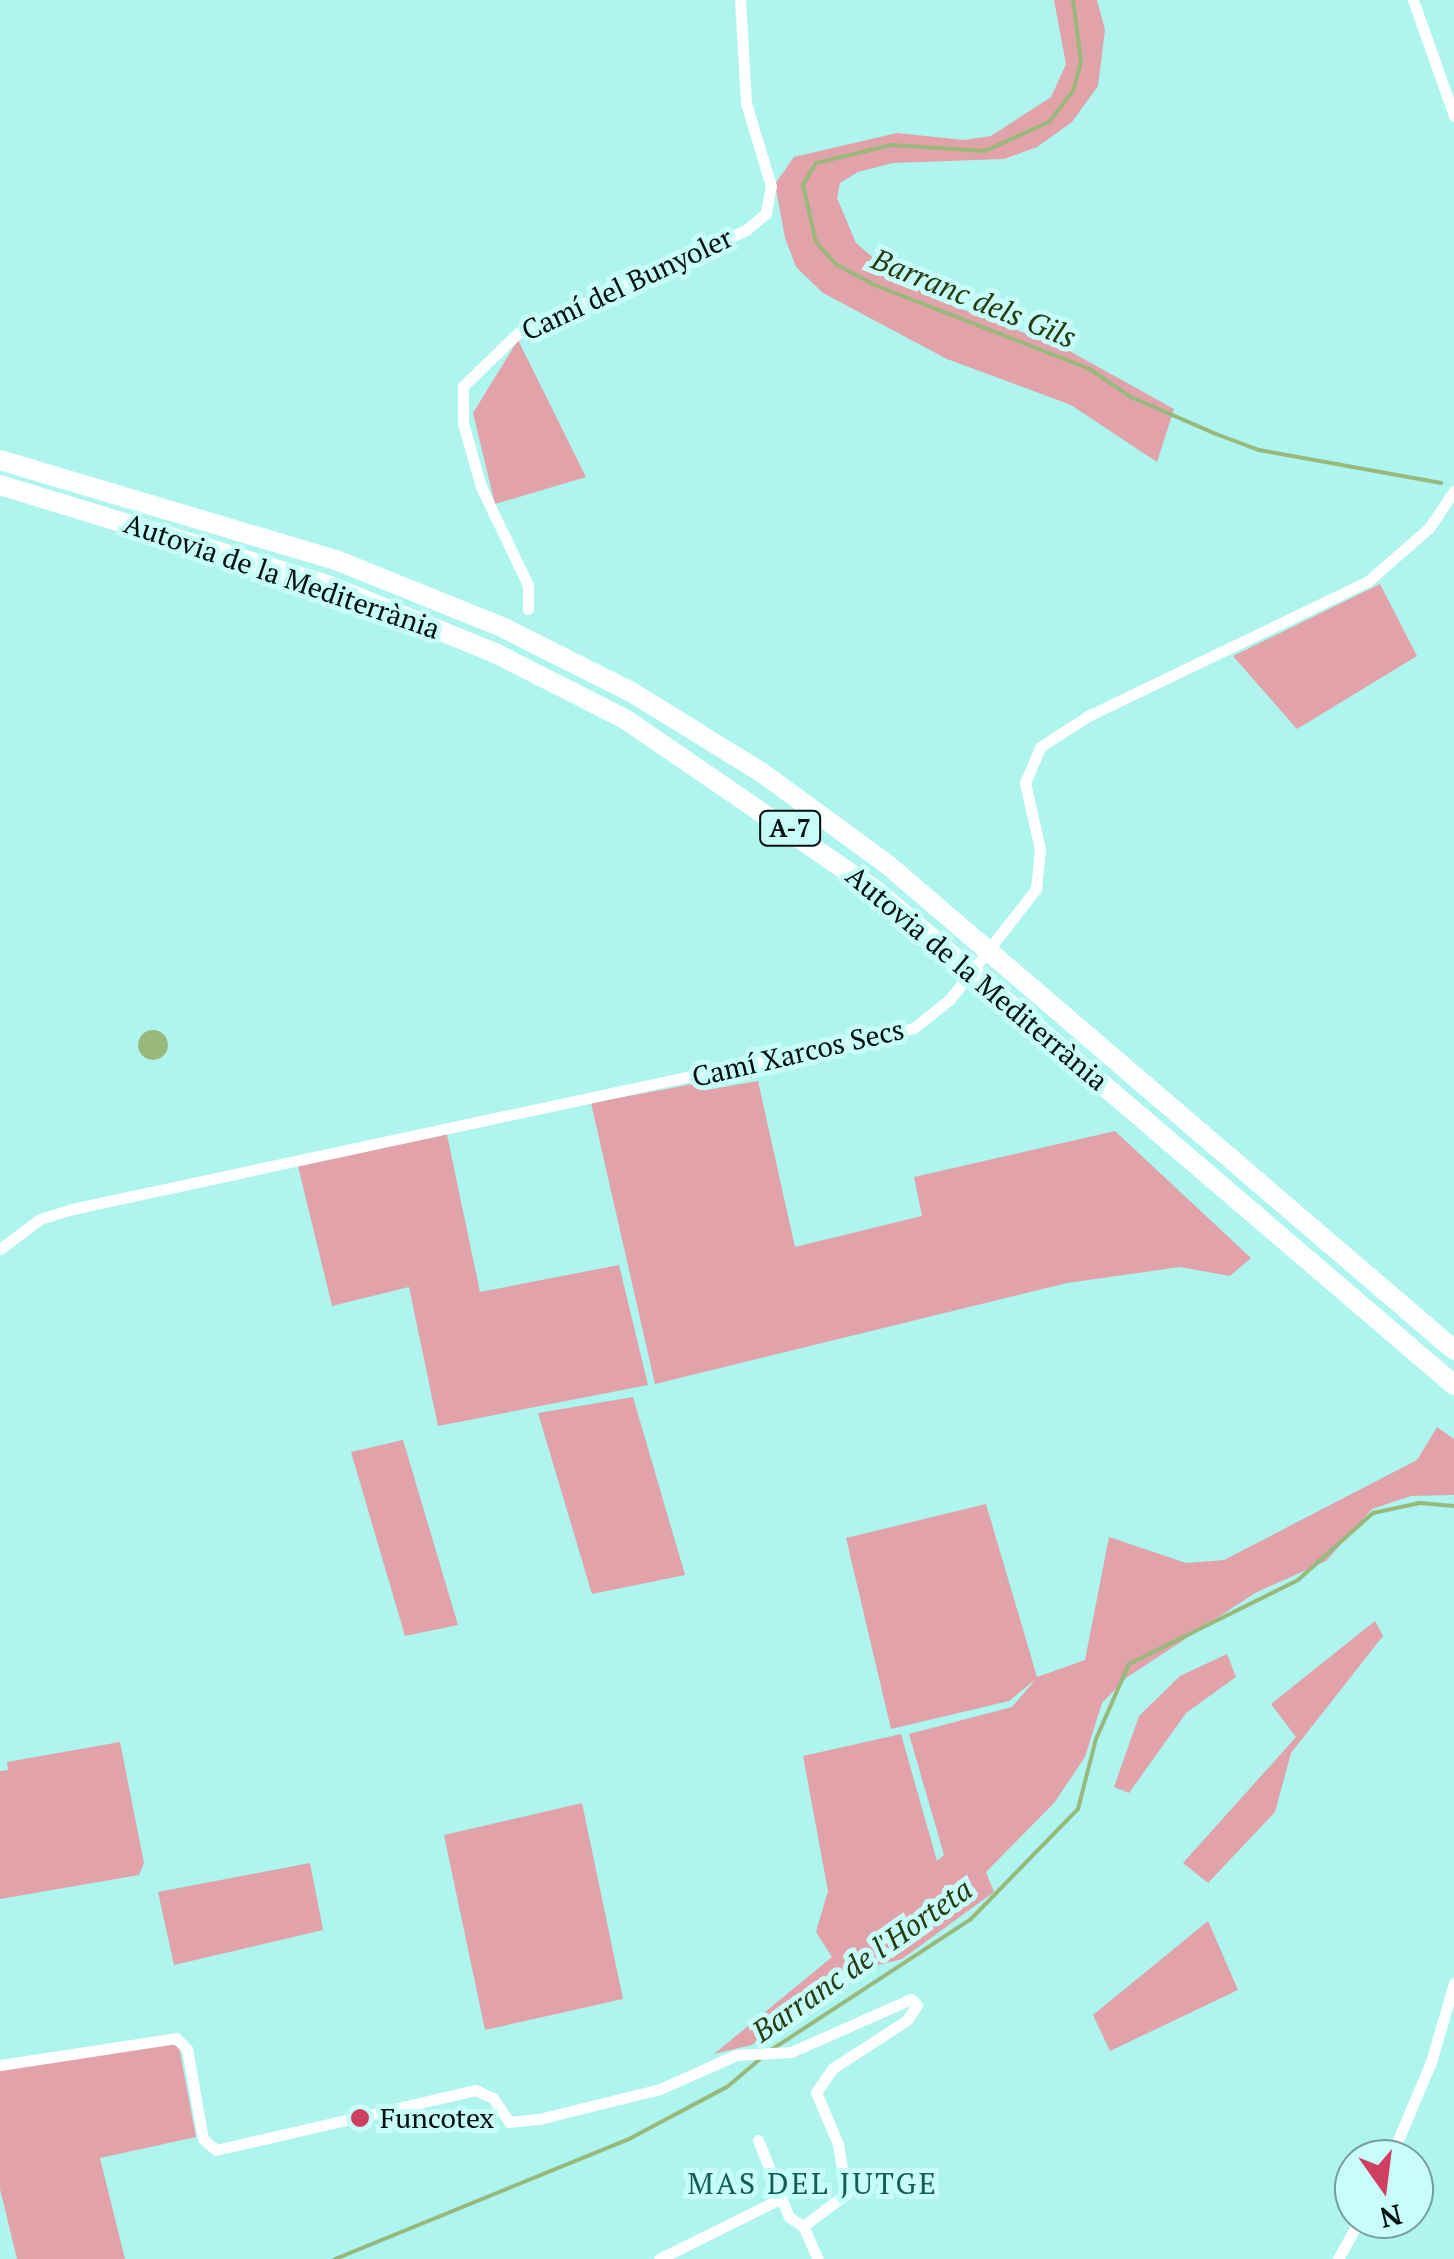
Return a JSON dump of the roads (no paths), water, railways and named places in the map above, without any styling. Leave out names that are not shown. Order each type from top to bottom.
[{"type":"highway","name":"Autovia de la Mediterrània","points":[[0,460],[336,560],[504,628],[648,702],[761,772],[888,865],[1454,1350]]},
{"type":"highway","name":"Autovia de la Mediterrània","points":[[0,485],[330,586],[495,652],[624,719],[879,892],[1454,1385]]},
{"type":"street","name":"Camí del Bunyoler","points":[[528,610],[528,584],[481,487],[463,423],[462,386],[518,333],[746,230],[766,212],[771,186],[746,102],[740,0]]},
{"type":"street","points":[[1413,0],[1454,116]]},
{"type":"street","name":"Camí Xarcos Secs","points":[[0,1249],[40,1219],[72,1209],[422,1130],[914,1028],[950,999],[1018,918],[1040,872],[1025,783],[1040,747],[1088,716],[1367,582],[1430,528],[1454,492]]},
{"type":"street","points":[[1398,2139],[1431,2062],[1454,1983]]},
{"type":"street","points":[[0,2065],[176,2038],[187,2050],[203,2139],[216,2150],[475,2090],[492,2098],[510,2122],[539,2119],[660,2089],[736,2054],[763,2054],[810,2045],[911,1998],[917,2006],[821,2080],[816,2100],[838,2144],[846,2194],[804,2226]]},
{"type":"street","points":[[758,2140],[790,2216],[804,2226],[818,2259]]},
{"type":"street","points":[[659,2259],[782,2198]]},
{"type":"waterway","name":"Barranc dels Gils","points":[[1073,0],[1081,62],[1073,91],[1049,122],[985,151],[891,145],[816,163],[803,185],[816,242],[837,265],[872,284],[1088,368],[1131,397],[1216,434],[1259,450],[1441,483]]},
{"type":"waterway","name":"Barranc de l'Horteta","points":[[771,2050],[970,1920],[1078,1809],[1096,1739],[1129,1664],[1298,1580],[1373,1513],[1420,1503],[1454,1506]]},
{"type":"waterway","name":"Barranc de l'Horteta","points":[[335,2259],[629,2139],[727,2087],[760,2059]]},
{"type":"place","name":"Funcotex","points":[[360,2118]]},
{"type":"district","name":"MAS DEL JUTGE","points":[[813,2183]]}]
